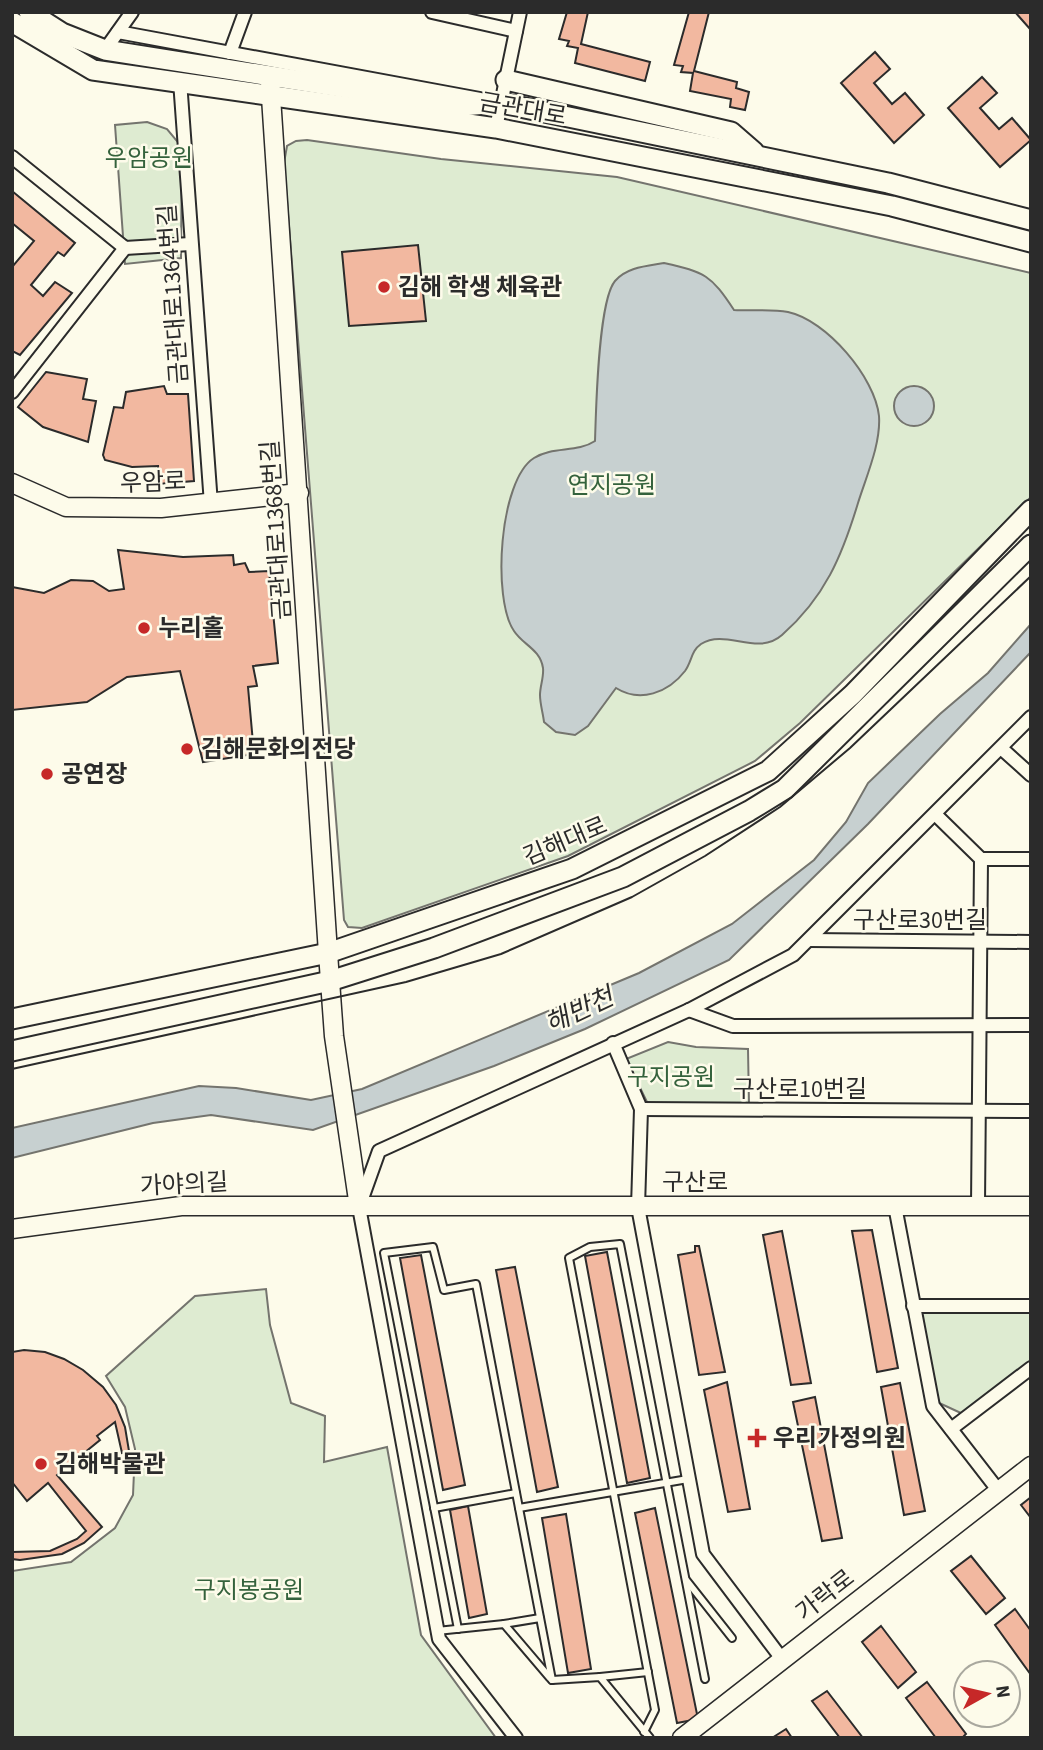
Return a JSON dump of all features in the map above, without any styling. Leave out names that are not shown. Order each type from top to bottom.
[{"type":"main road","name":"금관대로","points":[[29,12],[62,33],[105,50],[461,106],[501,103],[888,183],[1031,220]]},
{"type":"main road","name":"금관대로","points":[[12,22],[93,70],[496,128],[892,206],[1031,242]]},
{"type":"main road","points":[[506,80],[730,132],[758,155]]},
{"type":"main road","name":"김해대로","points":[[12,1019],[328,953],[572,869],[768,771],[853,694],[1031,510]]},
{"type":"main road","name":"김해대로","points":[[12,1051],[330,981],[434,948],[623,877],[749,811],[785,789],[1031,545]]},
{"type":"street","points":[[105,50],[132,12]]},
{"type":"street","points":[[230,53],[245,12]]},
{"type":"street","points":[[432,12],[516,31]]},
{"type":"street","points":[[496,128],[520,12]]},
{"type":"street","points":[[118,32],[501,103]]},
{"type":"street","name":"금관대로1368번길","points":[[269,75],[334,1036],[348,1151],[359,1207]]},
{"type":"street","name":"금관대로1364번길","points":[[180,81],[211,504]]},
{"type":"street","points":[[12,157],[125,248],[190,244]]},
{"type":"street","points":[[12,393],[125,248]]},
{"type":"street","name":"우암로","points":[[12,483],[66,507],[161,508],[299,493]]},
{"type":"street","points":[[516,1738],[439,1639],[359,1207],[379,1151],[689,1010],[793,955],[1031,717]]},
{"type":"street","points":[[1001,748],[1031,775]]},
{"type":"street","points":[[934,814],[981,859],[1031,859]]},
{"type":"street","points":[[978,1206],[981,859]]},
{"type":"street","name":"구산로30번길","points":[[809,940],[1031,942]]},
{"type":"street","points":[[689,1010],[733,1026],[1031,1025]]},
{"type":"street","points":[[613,1043],[641,1109],[638,1207],[703,1554],[782,1660]]},
{"type":"street","name":"구산로10번길","points":[[641,1109],[1031,1111]]},
{"type":"street","name":"가야의길","points":[[12,1229],[181,1206],[359,1207]]},
{"type":"street","points":[[895,1206],[933,1406],[998,1490]]},
{"type":"street","name":"구산로","points":[[359,1207],[1031,1206]]},
{"type":"street","points":[[913,1306],[1031,1306]]},
{"type":"street","points":[[951,1429],[1031,1368]]},
{"type":"street","name":"가락로","points":[[682,1738],[1031,1466]]},
{"type":"lane","points":[[644,1732],[655,1710],[569,1258],[590,1247],[620,1244],[705,1679]]},
{"type":"lane","points":[[458,1629],[384,1253],[433,1247],[444,1290],[476,1284],[552,1680]]},
{"type":"lane","points":[[519,1508],[688,1479]]},
{"type":"lane","points":[[434,1508],[516,1493]]},
{"type":"lane","points":[[686,1579],[732,1638]]},
{"type":"lane","points":[[438,1631],[540,1618]]},
{"type":"lane","points":[[504,1624],[552,1680]]},
{"type":"lane","points":[[552,1680],[648,1672]]},
{"type":"lane","points":[[600,1677],[650,1738]]},
{"type":"green space","name":"우암공원","points":[[147,122],[167,129],[182,147],[181,258],[125,264],[115,125]]},
{"type":"green space","name":"연지공원","points":[[307,140],[441,159],[617,177],[1031,273],[1031,497],[800,723],[755,761],[568,856],[362,928],[348,927],[344,920],[284,163],[287,146],[296,141]]},
{"type":"green space","name":"구지공원","points":[[668,1042],[696,1047],[748,1049],[749,1104],[663,1110],[647,1102],[626,1059]]},
{"type":"green space","name":"구지봉공원","points":[[266,1289],[270,1325],[291,1403],[325,1416],[324,1462],[387,1447],[421,1635],[496,1738],[12,1738],[12,1571],[71,1562],[115,1528],[133,1495],[135,1449],[125,1407],[106,1376],[195,1296]]},
{"type":"green space","points":[[1031,1309],[1031,1363],[963,1414],[937,1402],[919,1311]]},
{"type":"water","points":[[664,263],[689,269],[706,277],[719,289],[734,310],[788,312],[803,317],[832,338],[858,368],[876,401],[879,427],[875,449],[845,541],[830,575],[810,606],[782,635],[762,643],[721,639],[701,644],[695,650],[685,671],[662,690],[635,695],[616,688],[588,726],[575,735],[556,732],[544,722],[540,698],[543,671],[541,662],[514,631],[507,615],[501,568],[506,514],[522,470],[534,458],[595,441],[601,333],[609,292],[615,281],[625,273]]},
{"type":"water","points":[[914,386],[928,392],[934,406],[928,420],[914,426],[900,420],[894,406],[900,392]]},
{"type":"water","name":"해반천","points":[[1031,624],[1031,652],[868,824],[729,960],[585,1029],[494,1066],[313,1130],[211,1115],[153,1123],[12,1158],[12,1128],[199,1086],[236,1088],[311,1100],[362,1089],[639,973],[732,924],[814,860],[846,822],[868,783],[940,714],[988,673]]},
{"type":"building","points":[[567,12],[588,12],[581,44],[650,62],[645,81],[575,63],[578,48],[567,46],[569,41],[559,39]]},
{"type":"building","points":[[689,12],[709,12],[694,71],[737,82],[736,88],[749,92],[745,110],[730,107],[731,99],[690,91],[693,73],[681,72],[683,66],[674,65]]},
{"type":"building","points":[[1015,12],[1031,12],[1030,29]]},
{"type":"building","points":[[875,52],[890,69],[874,83],[892,104],[905,93],[924,115],[894,143],[841,83]]},
{"type":"building","points":[[982,77],[997,93],[980,108],[999,129],[1012,118],[1031,140],[1000,167],[948,108]]},
{"type":"building","points":[[12,191],[75,243],[64,256],[58,252],[31,285],[43,296],[55,282],[72,293],[20,355],[12,351],[12,267],[34,241],[12,223]]},
{"type":"building","name":"김해 학생 체육관","points":[[418,245],[426,321],[349,326],[342,252]]},
{"type":"building","points":[[46,372],[87,379],[83,399],[96,401],[88,442],[43,427],[18,407]]},
{"type":"building","points":[[164,386],[167,394],[188,394],[194,481],[158,484],[158,466],[132,467],[105,460],[103,455],[114,407],[123,408],[126,392]]},
{"type":"building","name":"누리홀","points":[[118,550],[183,557],[233,555],[234,565],[245,563],[249,572],[269,571],[278,663],[253,666],[257,686],[248,687],[254,754],[203,762],[180,671],[127,677],[87,702],[12,710],[12,587],[44,593],[71,580],[93,581],[109,591],[124,589]]},
{"type":"building","points":[[872,1230],[898,1368],[877,1372],[852,1231]]},
{"type":"building","points":[[782,1231],[811,1383],[791,1385],[763,1235]]},
{"type":"building","points":[[695,1246],[699,1246],[725,1372],[699,1375],[678,1255],[695,1252]]},
{"type":"building","points":[[607,1252],[650,1478],[627,1483],[585,1256]]},
{"type":"building","points":[[421,1255],[465,1485],[443,1490],[400,1258]]},
{"type":"building","points":[[515,1267],[558,1487],[537,1492],[496,1270]]},
{"type":"building","name":"김해박물관","points":[[12,1352],[45,1352],[64,1359],[83,1370],[103,1387],[116,1405],[125,1427],[129,1451],[122,1453],[115,1422],[97,1436],[100,1440],[57,1475],[102,1527],[84,1543],[62,1554],[20,1560],[12,1559],[12,1552],[50,1551],[77,1539],[86,1531],[48,1483],[27,1501],[12,1482]]},
{"type":"building","points":[[727,1382],[750,1509],[728,1512],[704,1390]]},
{"type":"building","points":[[900,1383],[925,1511],[904,1515],[881,1387]]},
{"type":"building","points":[[815,1397],[842,1538],[822,1541],[793,1402]]},
{"type":"building","points":[[1031,1497],[1031,1518],[1021,1505]]},
{"type":"building","points":[[468,1506],[487,1614],[469,1618],[450,1510]]},
{"type":"building","points":[[655,1508],[698,1719],[677,1723],[635,1513]]},
{"type":"building","points":[[566,1514],[591,1669],[568,1673],[542,1518]]},
{"type":"building","points":[[971,1556],[1005,1598],[986,1614],[951,1571]]},
{"type":"building","points":[[1015,1609],[1031,1631],[1031,1675],[1022,1659],[995,1625]]},
{"type":"building","points":[[881,1626],[916,1672],[898,1688],[862,1642]]},
{"type":"building","points":[[927,1682],[952,1715],[952,1729],[962,1729],[966,1734],[962,1738],[936,1738],[906,1698]]},
{"type":"building","points":[[827,1691],[863,1738],[840,1738],[812,1701]]},
{"type":"building","points":[[786,1729],[792,1738],[772,1738]]},
{"type":"tram line","points":[[12,1069],[406,982],[501,954],[632,897],[705,856],[780,807],[850,748],[1031,576]]},
{"type":"place","name":"김해 학생 체육관","points":[[384,287]]},
{"type":"place","name":"누리홀","points":[[144,628]]},
{"type":"place","name":"김해문화의전당","points":[[187,749]]},
{"type":"place","name":"공연장","points":[[47,774]]},
{"type":"place","name":"우리가정의원","points":[[757,1438]]},
{"type":"place","name":"김해박물관","points":[[41,1464]]}]
